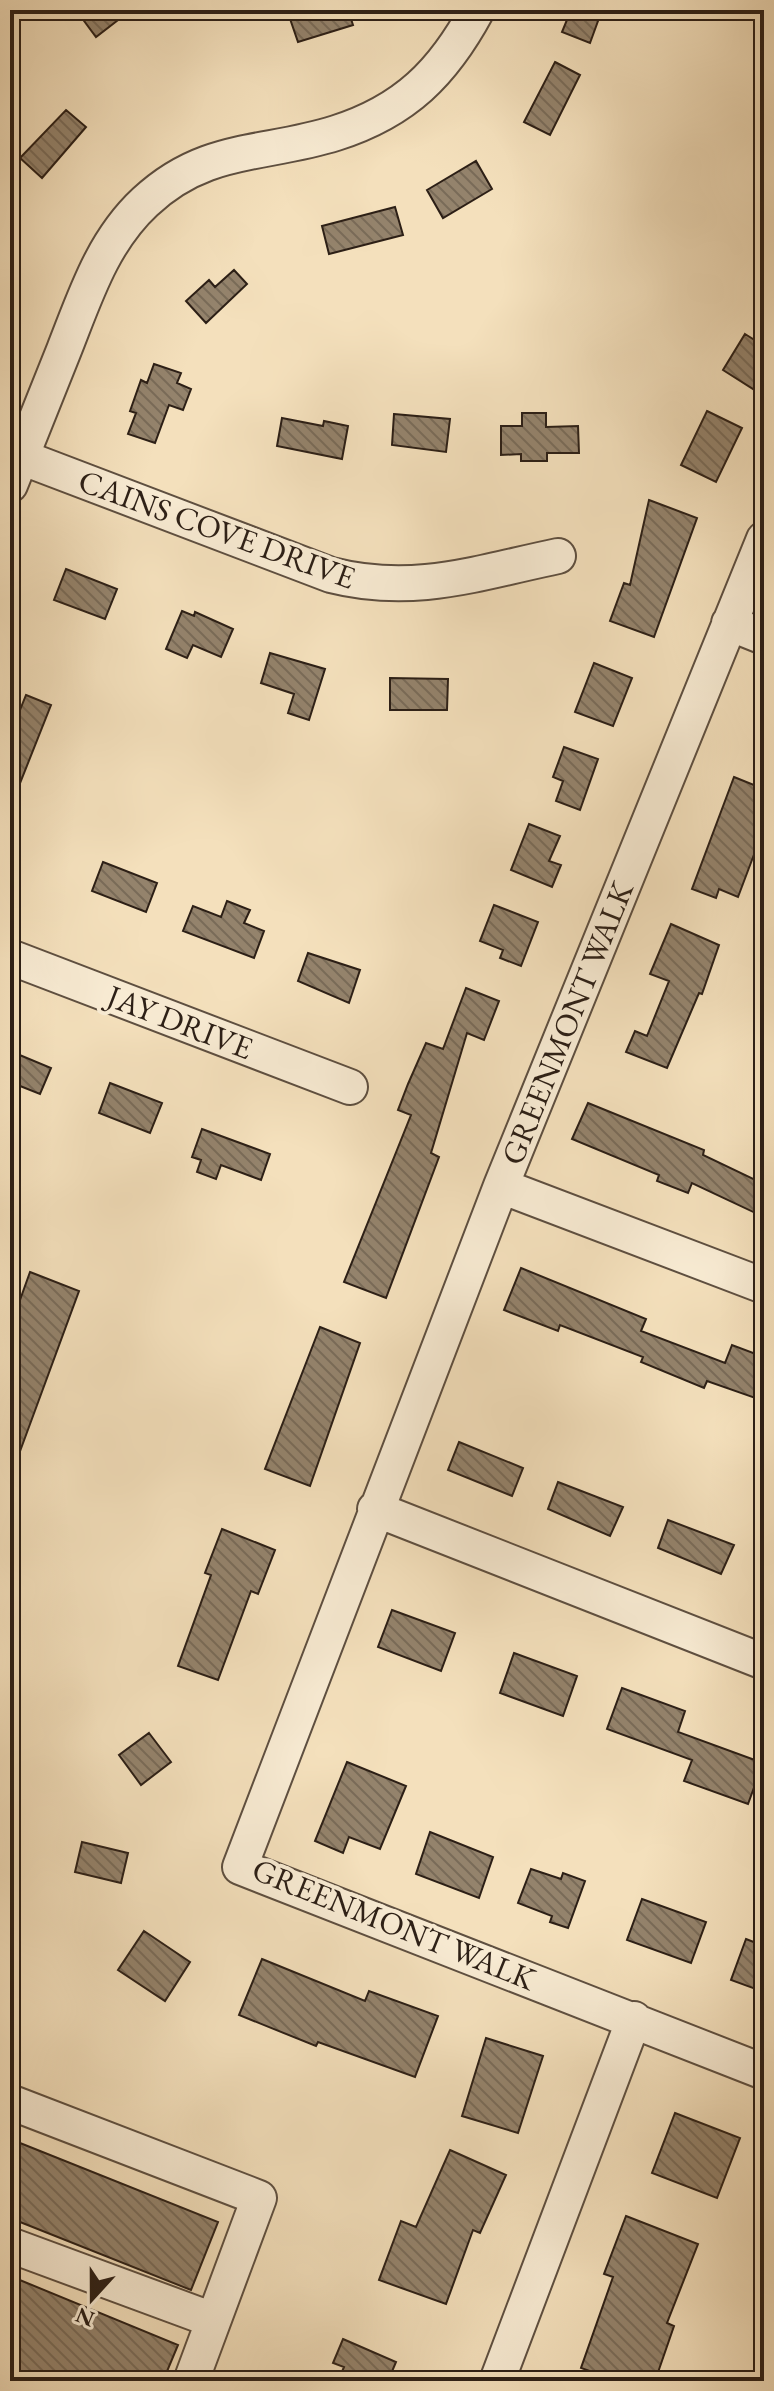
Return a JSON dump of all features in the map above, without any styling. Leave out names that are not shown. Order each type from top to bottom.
[{"type":"street","points":[[16,471],[96,268],[117,233],[145,202],[177,177],[218,158],[333,134],[377,118],[419,90],[455,51],[477,10]]},
{"type":"street","name":"CAINS COVE DRIVE","points":[[16,471],[331,575],[365,583],[426,584],[558,556]]},
{"type":"street","name":"GREENMONT WALK","points":[[764,539],[501,1186],[240,1867],[764,2072]]},
{"type":"street","points":[[729,623],[764,637]]},
{"type":"street","name":"JAY DRIVE","points":[[10,957],[350,1087]]},
{"type":"street","points":[[501,1186],[764,1286]]},
{"type":"street","points":[[375,1509],[764,1662]]},
{"type":"street","points":[[497,2381],[634,2019]]},
{"type":"street","points":[[10,2102],[259,2198],[191,2381]]},
{"type":"street","points":[[10,2245],[213,2320]]},
{"type":"building","points":[[76,10],[131,10],[96,37]]},
{"type":"building","points":[[287,10],[348,10],[353,25],[298,42]]},
{"type":"building","points":[[571,10],[602,10],[590,43],[562,32]]},
{"type":"building","points":[[555,62],[580,75],[550,135],[524,122]]},
{"type":"building","points":[[66,110],[86,127],[42,178],[20,158]]},
{"type":"building","points":[[476,161],[492,189],[443,218],[427,190]]},
{"type":"building","points":[[395,207],[403,235],[329,254],[322,226]]},
{"type":"building","points":[[234,270],[247,284],[206,323],[186,301],[209,280],[215,287]]},
{"type":"building","points":[[745,334],[764,346],[764,396],[723,370]]},
{"type":"building","points":[[154,364],[181,373],[177,383],[191,389],[183,410],[169,405],[155,443],[128,434],[136,413],[130,411],[141,380],[147,383]]},
{"type":"building","points":[[707,411],[742,428],[716,482],[681,465]]},
{"type":"building","points":[[522,413],[546,413],[546,427],[578,426],[579,453],[547,453],[547,461],[521,461],[521,454],[501,455],[501,426],[522,426]]},
{"type":"building","points":[[394,414],[450,419],[446,452],[392,445]]},
{"type":"building","points":[[282,418],[323,426],[324,421],[348,426],[342,459],[277,446]]},
{"type":"building","points":[[649,500],[697,518],[654,637],[610,621],[624,583],[630,585]]},
{"type":"building","points":[[66,569],[117,589],[105,619],[54,600]]},
{"type":"building","points":[[182,611],[194,616],[195,612],[233,629],[221,657],[193,645],[187,658],[166,649]]},
{"type":"building","points":[[270,653],[325,669],[309,720],[288,713],[294,694],[261,683]]},
{"type":"building","points":[[594,663],[632,678],[613,726],[575,712]]},
{"type":"building","points":[[390,678],[448,679],[447,710],[390,710]]},
{"type":"building","points":[[26,695],[51,705],[11,806],[10,735]]},
{"type":"building","points":[[564,747],[598,759],[580,810],[556,801],[563,781],[553,777]]},
{"type":"building","points":[[734,777],[764,789],[764,828],[738,897],[719,889],[716,898],[692,889]]},
{"type":"building","points":[[529,824],[560,836],[549,861],[561,865],[552,887],[511,870]]},
{"type":"building","points":[[103,862],[157,883],[146,912],[92,891]]},
{"type":"building","points":[[227,901],[250,910],[244,923],[264,931],[254,958],[183,931],[193,906],[221,917]]},
{"type":"building","points":[[494,905],[538,922],[521,966],[500,958],[503,950],[480,941]]},
{"type":"building","points":[[671,924],[719,945],[702,994],[699,993],[667,1068],[626,1052],[635,1031],[647,1036],[669,981],[650,974]]},
{"type":"building","points":[[308,953],[360,970],[349,1003],[298,981]]},
{"type":"building","points":[[466,988],[499,1001],[484,1040],[467,1033],[431,1153],[439,1157],[386,1298],[344,1282],[411,1115],[398,1110],[408,1084],[426,1043],[443,1049]]},
{"type":"building","points":[[10,1051],[51,1068],[40,1094],[10,1082]]},
{"type":"building","points":[[110,1083],[162,1103],[150,1133],[99,1113]]},
{"type":"building","points":[[588,1103],[704,1150],[703,1155],[764,1184],[764,1217],[692,1183],[688,1193],[657,1181],[659,1175],[572,1139]]},
{"type":"building","points":[[202,1129],[270,1154],[261,1180],[221,1165],[216,1179],[197,1172],[201,1160],[192,1157]]},
{"type":"building","points":[[521,1268],[646,1319],[641,1331],[725,1363],[732,1345],[764,1357],[764,1401],[707,1381],[704,1388],[641,1362],[643,1357],[560,1325],[558,1331],[504,1310]]},
{"type":"building","points":[[30,1272],[79,1291],[12,1473],[10,1328]]},
{"type":"building","points":[[320,1327],[360,1343],[310,1486],[265,1469]]},
{"type":"building","points":[[459,1442],[523,1468],[512,1496],[448,1470]]},
{"type":"building","points":[[558,1482],[623,1507],[610,1536],[548,1509]]},
{"type":"building","points":[[668,1520],[734,1545],[721,1574],[658,1548]]},
{"type":"building","points":[[222,1529],[275,1550],[258,1594],[251,1591],[218,1680],[178,1666],[211,1575],[205,1573]]},
{"type":"building","points":[[392,1610],[455,1633],[441,1671],[378,1647]]},
{"type":"building","points":[[514,1653],[577,1676],[563,1716],[500,1693]]},
{"type":"building","points":[[622,1688],[685,1711],[678,1732],[763,1763],[748,1804],[684,1781],[692,1760],[607,1729]]},
{"type":"building","points":[[149,1733],[171,1762],[141,1785],[119,1755]]},
{"type":"building","points":[[347,1762],[406,1786],[380,1849],[349,1837],[343,1853],[315,1841]]},
{"type":"building","points":[[430,1832],[493,1857],[479,1898],[416,1874]]},
{"type":"building","points":[[82,1842],[128,1853],[121,1883],[75,1872]]},
{"type":"building","points":[[531,1869],[561,1879],[563,1873],[585,1881],[568,1928],[550,1922],[552,1916],[518,1903]]},
{"type":"building","points":[[642,1899],[706,1922],[691,1963],[627,1940]]},
{"type":"building","points":[[144,1931],[190,1962],[165,2001],[118,1970]]},
{"type":"building","points":[[746,1939],[764,1946],[764,1992],[731,1980]]},
{"type":"building","points":[[262,1959],[365,2001],[369,1991],[438,2016],[415,2077],[318,2042],[316,2046],[239,2015]]},
{"type":"building","points":[[486,2038],[543,2056],[518,2133],[462,2116]]},
{"type":"building","points":[[675,2113],[740,2138],[717,2198],[652,2173]]},
{"type":"building","points":[[10,2139],[218,2222],[191,2290],[10,2218]]},
{"type":"building","points":[[450,2150],[506,2175],[480,2233],[473,2230],[446,2304],[379,2280],[401,2221],[416,2227]]},
{"type":"building","points":[[626,2216],[698,2244],[667,2323],[674,2326],[655,2381],[618,2381],[581,2368],[613,2277],[604,2274]]},
{"type":"building","points":[[10,2276],[178,2345],[163,2381],[10,2381]]},
{"type":"building","points":[[343,2339],[396,2362],[388,2381],[338,2381],[344,2367],[333,2363]]}]
